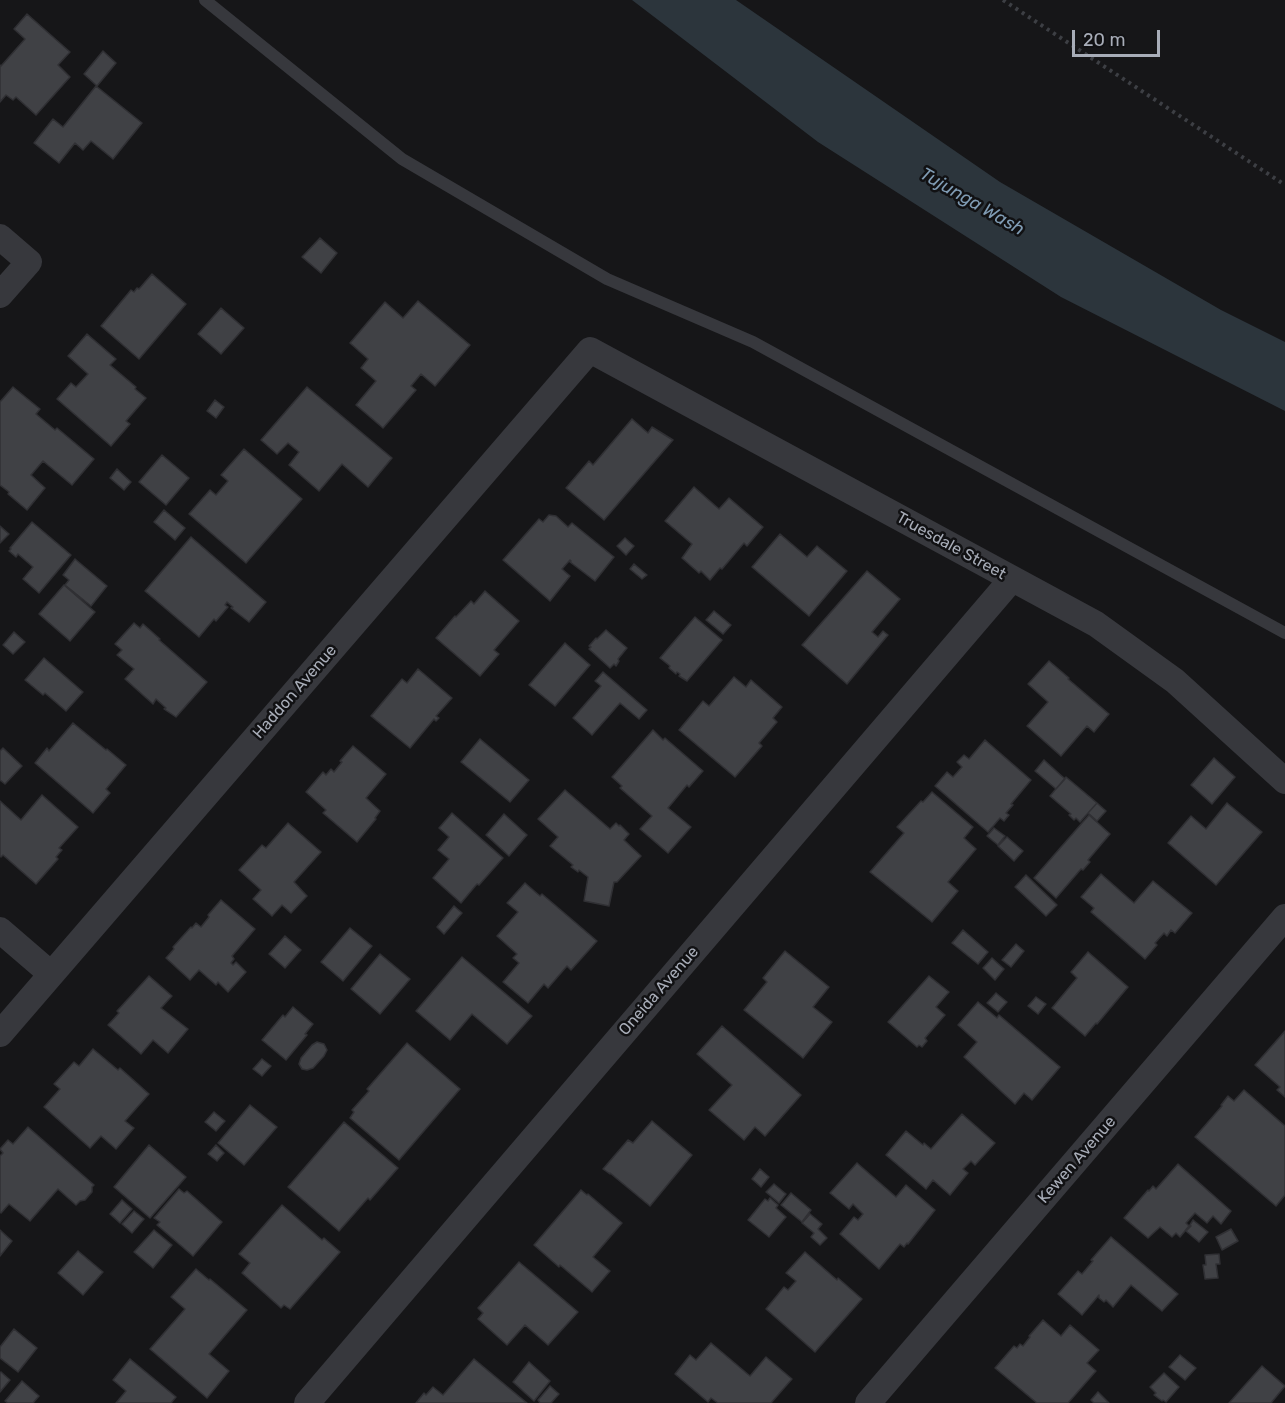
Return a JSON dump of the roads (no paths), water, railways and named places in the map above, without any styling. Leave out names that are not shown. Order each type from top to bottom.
[{"type":"street","points":[[0,237],[28,262],[0,295]]},
{"type":"street","name":"Truesdale Street","points":[[590,350],[1096,624],[1175,681],[1285,781]]},
{"type":"street","name":"Haddon Avenue","points":[[0,1034],[590,350]]},
{"type":"street","name":"Oneida Avenue","points":[[307,1403],[1012,579]]},
{"type":"street","name":"Kewen Avenue","points":[[868,1403],[1285,917]]},
{"type":"street","points":[[0,930],[51,974]]},
{"type":"lane","points":[[205,0],[402,159],[607,279],[753,342],[1285,633]]},
{"type":"water","name":"Tujunga Wash","points":[[632,0],[736,0],[1000,182],[1221,310],[1285,342],[1285,411],[1061,297],[818,142]]}]
